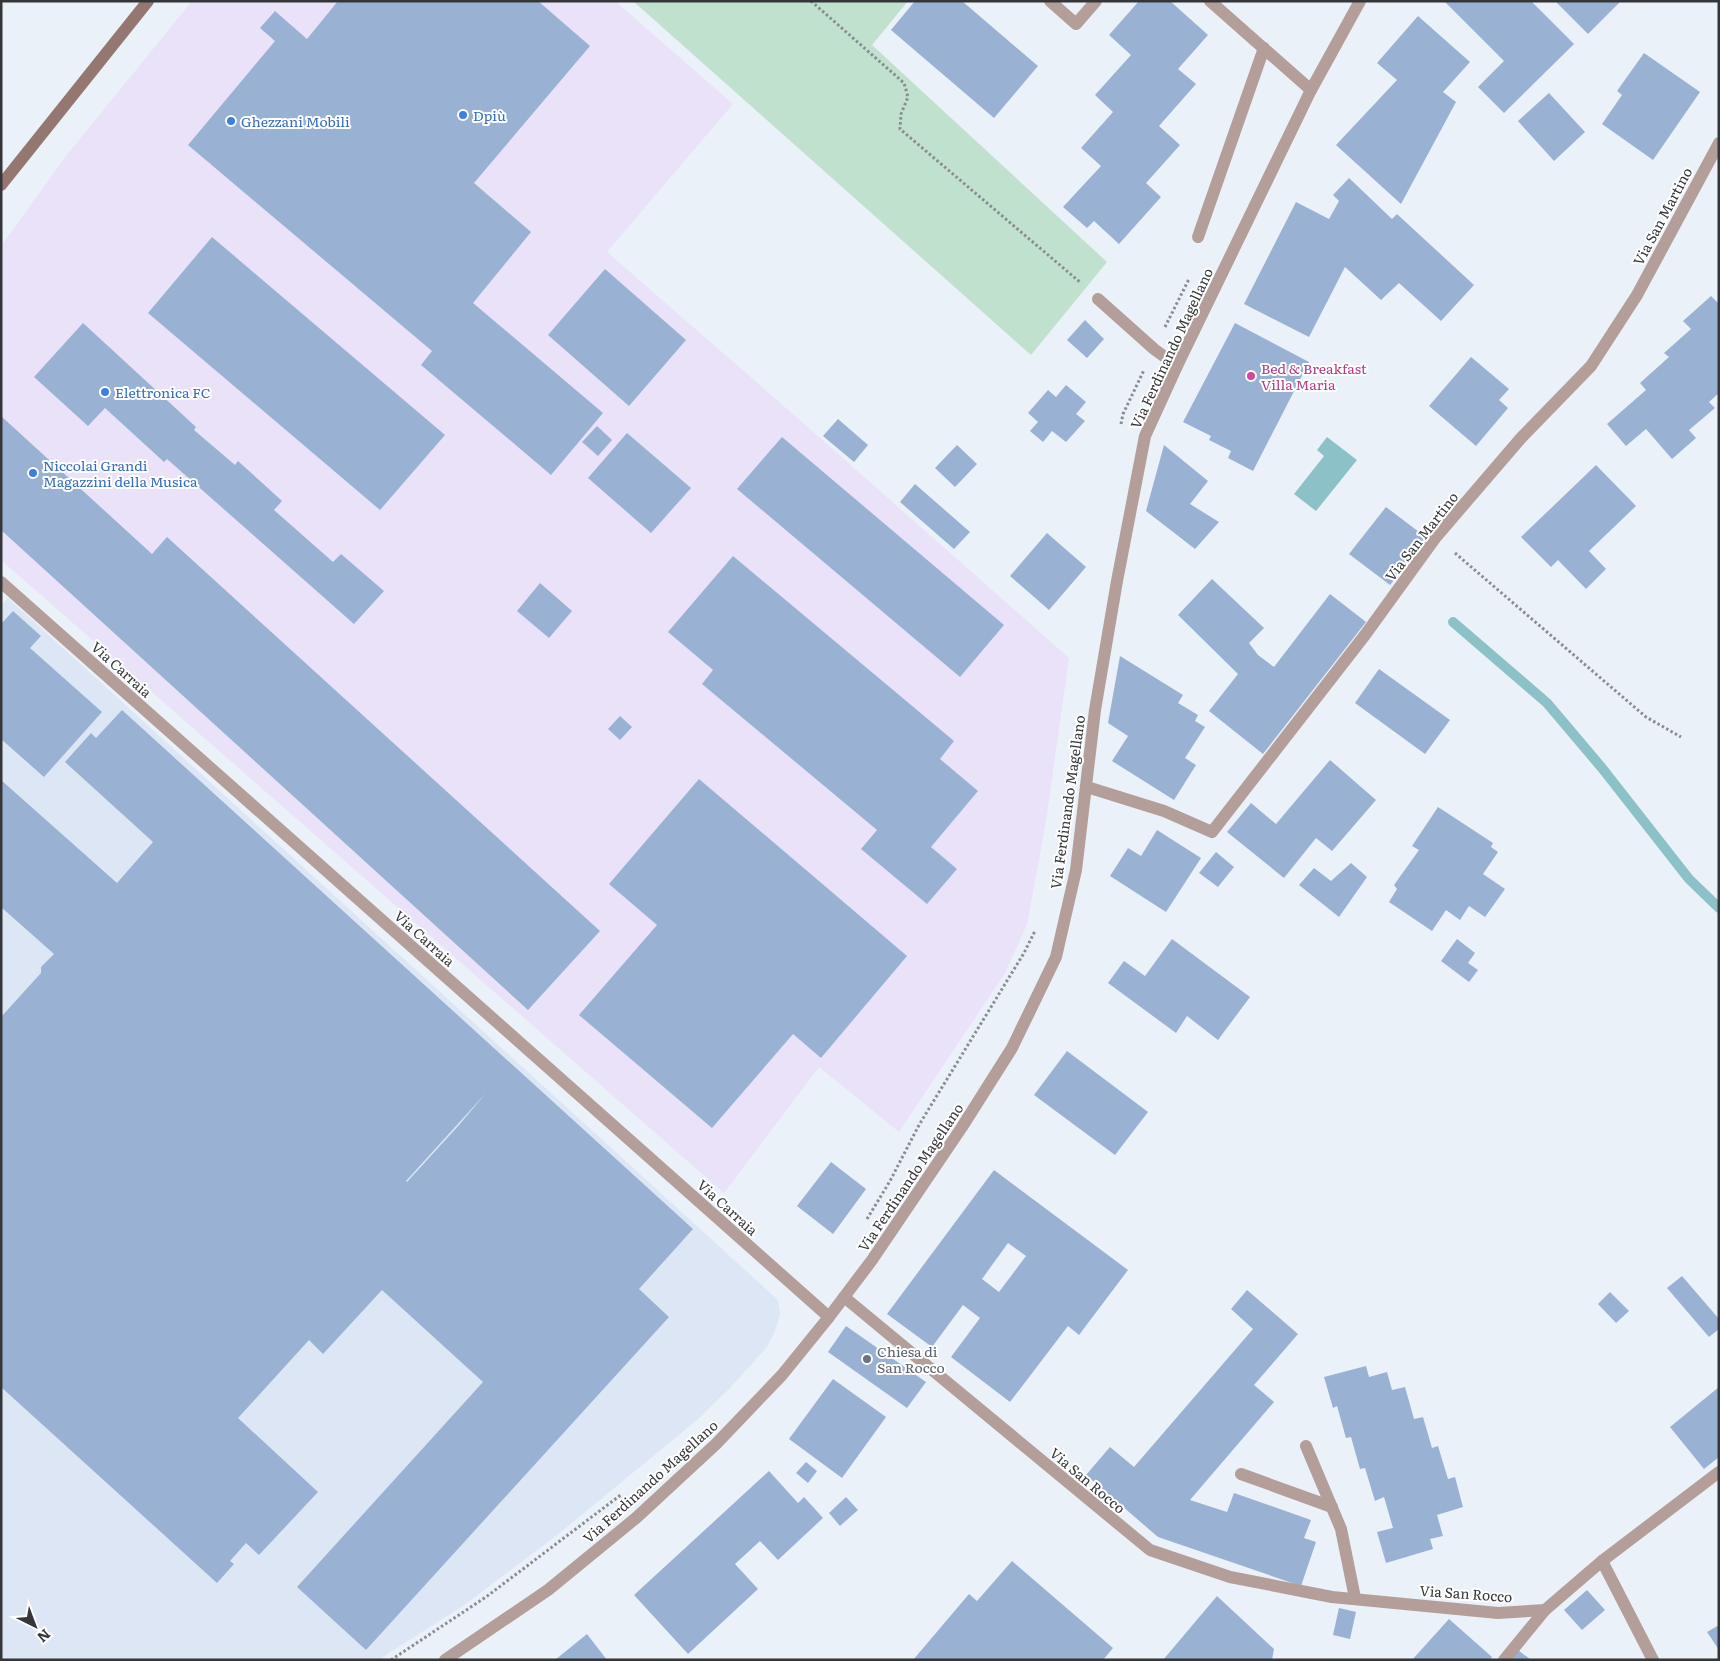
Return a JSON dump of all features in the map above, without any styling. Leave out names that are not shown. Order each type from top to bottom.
[{"type":"main road","points":[[1,185],[148,1]]},
{"type":"street","points":[[1050,1],[1076,24],[1096,1]]},
{"type":"street","points":[[1210,1],[1311,90]]},
{"type":"street","name":"Via Ferdinando Magellano","points":[[445,1660],[548,1590],[636,1518],[716,1444],[782,1374],[829,1317],[872,1260],[1012,1048],[1056,957],[1076,870],[1102,665],[1145,436],[1311,90],[1360,1]]},
{"type":"street","points":[[1198,237],[1264,48]]},
{"type":"street","name":"Via San Martino","points":[[1086,787],[1164,811],[1212,832],[1365,635],[1436,537],[1521,438],[1591,366],[1637,295],[1719,143]]},
{"type":"street","points":[[1098,299],[1154,349],[1177,366]]},
{"type":"street","name":"Via Carraia","points":[[1,582],[829,1317]]},
{"type":"street","name":"Via San Rocco","points":[[844,1297],[1150,1550],[1230,1577],[1332,1597],[1498,1614],[1545,1610]]},
{"type":"street","points":[[1306,1446],[1341,1529],[1354,1598]]},
{"type":"street","points":[[1504,1660],[1545,1610],[1602,1561],[1719,1472]]},
{"type":"street","points":[[1241,1474],[1332,1507]]},
{"type":"street","points":[[1602,1561],[1653,1660]]},
{"type":"path","points":[[811,1],[904,83],[908,97],[901,114],[900,129],[1098,299]]},
{"type":"path","points":[[1120,433],[1123,414]]},
{"type":"path","points":[[1436,537],[1646,717],[1681,737]]},
{"type":"path","points":[[862,1227],[890,1181],[918,1125],[1024,953],[1035,930]]},
{"type":"path","points":[[391,1660],[486,1597],[625,1492]]},
{"type":"shaded area","points":[[192,1],[615,1],[733,104],[607,252],[1069,658],[1046,821],[1027,925],[1005,973],[899,1132],[819,1067],[724,1193],[1,560],[1,246],[66,156]]},
{"type":"shaded area","points":[[8,598],[778,1300],[780,1314],[775,1331],[767,1347],[731,1387],[698,1419],[561,1532],[463,1606],[378,1660],[1,1660],[1,605]]},
{"type":"green space","points":[[633,1],[908,1],[872,45],[1107,262],[1031,355]]},
{"type":"water","points":[[1327,437],[1357,460],[1316,511],[1294,494],[1324,456],[1317,450]]},
{"type":"building","points":[[338,1],[538,1],[590,46],[474,183],[531,232],[473,303],[603,413],[551,475],[421,365],[432,351],[188,145],[275,41],[260,28],[275,11],[307,39]]},
{"type":"building","points":[[915,1],[962,1],[1038,66],[994,118],[891,30]]},
{"type":"building","points":[[1139,1],[1170,1],[1208,35],[1178,69],[1196,84],[1159,126],[1180,145],[1146,183],[1161,197],[1119,244],[1094,221],[1087,228],[1063,207],[1101,166],[1081,148],[1113,112],[1095,95],[1131,55],[1109,35]]},
{"type":"building","points":[[1444,1],[1531,1],[1574,44],[1504,113],[1478,87],[1504,61]]},
{"type":"building","points":[[1555,1],[1621,1],[1588,34]]},
{"type":"building","points":[[1418,16],[1470,62],[1443,92],[1456,102],[1401,204],[1336,145],[1397,80],[1377,63]]},
{"type":"building","points":[[1644,53],[1700,92],[1653,160],[1602,124],[1622,95],[1617,91]]},
{"type":"building","points":[[1549,93],[1585,132],[1554,161],[1518,121]]},
{"type":"building","points":[[1349,178],[1392,219],[1397,214],[1474,285],[1441,321],[1399,283],[1381,300],[1345,267],[1309,337],[1244,304],[1296,202],[1329,219],[1339,201],[1333,195]]},
{"type":"building","points":[[212,237],[445,435],[380,510],[148,313]]},
{"type":"building","points":[[605,269],[686,340],[629,406],[548,335]]},
{"type":"building","points":[[1711,296],[1719,304],[1719,393],[1709,402],[1715,408],[1689,430],[1696,438],[1672,459],[1646,429],[1626,446],[1607,424],[1646,390],[1640,383],[1669,357],[1664,353],[1691,329],[1683,321]]},
{"type":"building","points":[[1085,320],[1104,339],[1087,358],[1067,340]]},
{"type":"building","points":[[83,323],[196,427],[194,430],[235,465],[238,461],[282,501],[274,510],[333,562],[341,554],[384,591],[354,624],[167,459],[164,462],[105,408],[88,426],[34,377]]},
{"type":"building","points":[[1235,323],[1309,362],[1253,471],[1228,458],[1231,451],[1209,440],[1211,436],[1183,422]]},
{"type":"building","points":[[1471,357],[1509,389],[1499,400],[1508,408],[1476,446],[1429,406]]},
{"type":"building","points":[[1066,385],[1086,402],[1076,414],[1085,421],[1066,442],[1052,431],[1043,442],[1030,431],[1038,422],[1028,413],[1048,390],[1056,397]]},
{"type":"building","points":[[1,416],[152,554],[167,537],[600,931],[528,1010],[1,530]]},
{"type":"building","points":[[838,419],[868,445],[854,462],[823,436]]},
{"type":"building","points":[[597,426],[612,440],[598,456],[582,442]]},
{"type":"building","points":[[627,433],[691,488],[651,533],[588,478]]},
{"type":"building","points":[[782,437],[1004,625],[960,677],[737,489]]},
{"type":"building","points":[[957,445],[977,464],[955,487],[935,468]]},
{"type":"building","points":[[1164,445],[1208,481],[1190,504],[1219,522],[1195,549],[1146,511]]},
{"type":"building","points":[[1596,465],[1636,506],[1589,551],[1606,569],[1586,589],[1558,560],[1551,567],[1521,537]]},
{"type":"building","points":[[915,484],[970,532],[954,549],[900,502]]},
{"type":"building","points":[[1386,507],[1427,538],[1390,585],[1349,554]]},
{"type":"building","points":[[1047,533],[1086,567],[1049,610],[1010,576]]},
{"type":"building","points":[[733,556],[954,741],[940,759],[978,791],[931,847],[957,869],[927,904],[861,849],[877,830],[702,684],[713,670],[668,632]]},
{"type":"building","points":[[1212,579],[1264,628],[1249,643],[1258,655],[1274,667],[1330,594],[1366,622],[1263,754],[1209,711],[1238,674],[1178,615]]},
{"type":"building","points":[[540,583],[572,611],[549,638],[517,611]]},
{"type":"building","points":[[13,611],[41,636],[30,648],[102,712],[44,777],[1,739],[1,624]]},
{"type":"building","points":[[1120,656],[1183,695],[1178,703],[1198,715],[1195,721],[1205,727],[1185,758],[1196,765],[1174,800],[1112,761],[1128,736],[1108,723]]},
{"type":"building","points":[[1379,669],[1450,720],[1425,754],[1355,703]]},
{"type":"building","points":[[122,710],[693,1229],[639,1289],[669,1317],[366,1650],[297,1587],[483,1382],[382,1290],[323,1354],[309,1340],[238,1418],[318,1492],[259,1555],[246,1543],[230,1561],[234,1564],[217,1583],[1,1387],[1,1017],[41,973],[41,967],[54,954],[1,907],[1,780],[117,883],[153,842],[65,762],[91,733],[96,738]],"holes":[[[486,1093],[459,1125],[407,1182]]]},
{"type":"building","points":[[620,716],[632,727],[620,740],[608,729]]},
{"type":"building","points":[[1330,760],[1376,800],[1332,851],[1316,838],[1284,878],[1227,832],[1251,803],[1276,824]]},
{"type":"building","points":[[699,779],[907,956],[821,1058],[793,1034],[712,1128],[579,1015],[657,925],[609,884]]},
{"type":"building","points":[[1438,807],[1493,843],[1491,847],[1498,852],[1483,874],[1505,889],[1485,917],[1469,906],[1460,920],[1446,910],[1432,931],[1389,902],[1397,889],[1394,885],[1419,850],[1412,846]]},
{"type":"building","points":[[1157,830],[1201,858],[1166,912],[1110,876],[1128,848],[1141,856]]},
{"type":"building","points":[[1216,852],[1234,867],[1218,887],[1199,873]]},
{"type":"building","points":[[1351,863],[1367,877],[1339,917],[1299,885],[1314,868],[1331,881]]},
{"type":"building","points":[[1172,939],[1250,997],[1218,1040],[1187,1016],[1176,1033],[1108,983],[1124,961],[1145,976]]},
{"type":"building","points":[[1457,939],[1475,953],[1468,963],[1478,970],[1469,982],[1441,961]]},
{"type":"building","points":[[1067,1051],[1148,1112],[1115,1155],[1034,1095]]},
{"type":"building","points":[[831,1162],[866,1189],[833,1234],[797,1206]]},
{"type":"building","points":[[994,1170],[1128,1270],[1079,1335],[1068,1326],[1010,1402],[951,1357],[980,1318],[963,1305],[932,1347],[887,1314]],"holes":[[[1008,1243],[1026,1256],[999,1292],[982,1279]]]},
{"type":"building","points":[[1682,1276],[1719,1319],[1719,1329],[1709,1337],[1667,1288]]},
{"type":"building","points":[[1247,1290],[1298,1334],[1254,1385],[1274,1402],[1190,1500],[1227,1512],[1234,1493],[1311,1520],[1304,1538],[1316,1542],[1301,1586],[1158,1537],[1086,1475],[1110,1447],[1134,1467],[1253,1329],[1231,1309]]},
{"type":"building","points":[[1610,1292],[1629,1311],[1616,1323],[1598,1304]]},
{"type":"building","name":"Chiesa di San Rocco","points":[[846,1326],[926,1382],[907,1408],[828,1352]]},
{"type":"building","points":[[1366,1366],[1369,1377],[1387,1372],[1392,1390],[1405,1387],[1414,1419],[1423,1417],[1432,1448],[1438,1446],[1448,1479],[1455,1477],[1463,1507],[1437,1515],[1443,1536],[1430,1539],[1433,1549],[1386,1563],[1377,1532],[1393,1528],[1384,1497],[1375,1501],[1365,1468],[1360,1469],[1351,1437],[1346,1438],[1337,1406],[1333,1408],[1324,1377]]},
{"type":"building","points":[[833,1379],[886,1417],[842,1478],[789,1439]]},
{"type":"building","points":[[1719,1387],[1719,1457],[1704,1469],[1670,1427]]},
{"type":"building","points":[[806,1462],[817,1471],[808,1483],[796,1473]]},
{"type":"building","points":[[769,1471],[798,1503],[804,1497],[823,1518],[778,1560],[760,1541],[735,1564],[758,1589],[688,1654],[634,1595]]},
{"type":"building","points":[[846,1497],[858,1510],[840,1526],[829,1513]]},
{"type":"building","points":[[1012,1561],[1113,1648],[1103,1660],[913,1660],[969,1594],[977,1601]]},
{"type":"building","points":[[1587,1590],[1605,1610],[1582,1630],[1564,1610]]},
{"type":"building","points":[[1217,1596],[1274,1649],[1272,1660],[1163,1660]]},
{"type":"building","points":[[1339,1608],[1356,1612],[1350,1639],[1333,1635]]},
{"type":"building","points":[[1449,1619],[1492,1657],[1490,1660],[1412,1660]]},
{"type":"building","points":[[1719,1625],[1719,1650],[1707,1632]]},
{"type":"building","points":[[587,1634],[607,1660],[555,1660]]},
{"type":"building","points":[[1518,1650],[1531,1660],[1511,1660]]},
{"type":"waterway","points":[[1453,622],[1547,703],[1602,768],[1689,879],[1719,908]]},
{"type":"place","name":"Dpiù","points":[[463,115]]},
{"type":"place","name":"Ghezzani Mobili","points":[[231,121]]},
{"type":"place","name":"Bed & Breakfast Villa Maria","points":[[1251,376]]},
{"type":"place","name":"Elettronica FC","points":[[105,392]]},
{"type":"place","name":"Niccolai Grandi Magazzini della Musica","points":[[33,473]]},
{"type":"place","name":"Chiesa di San Rocco","points":[[867,1359]]}]
